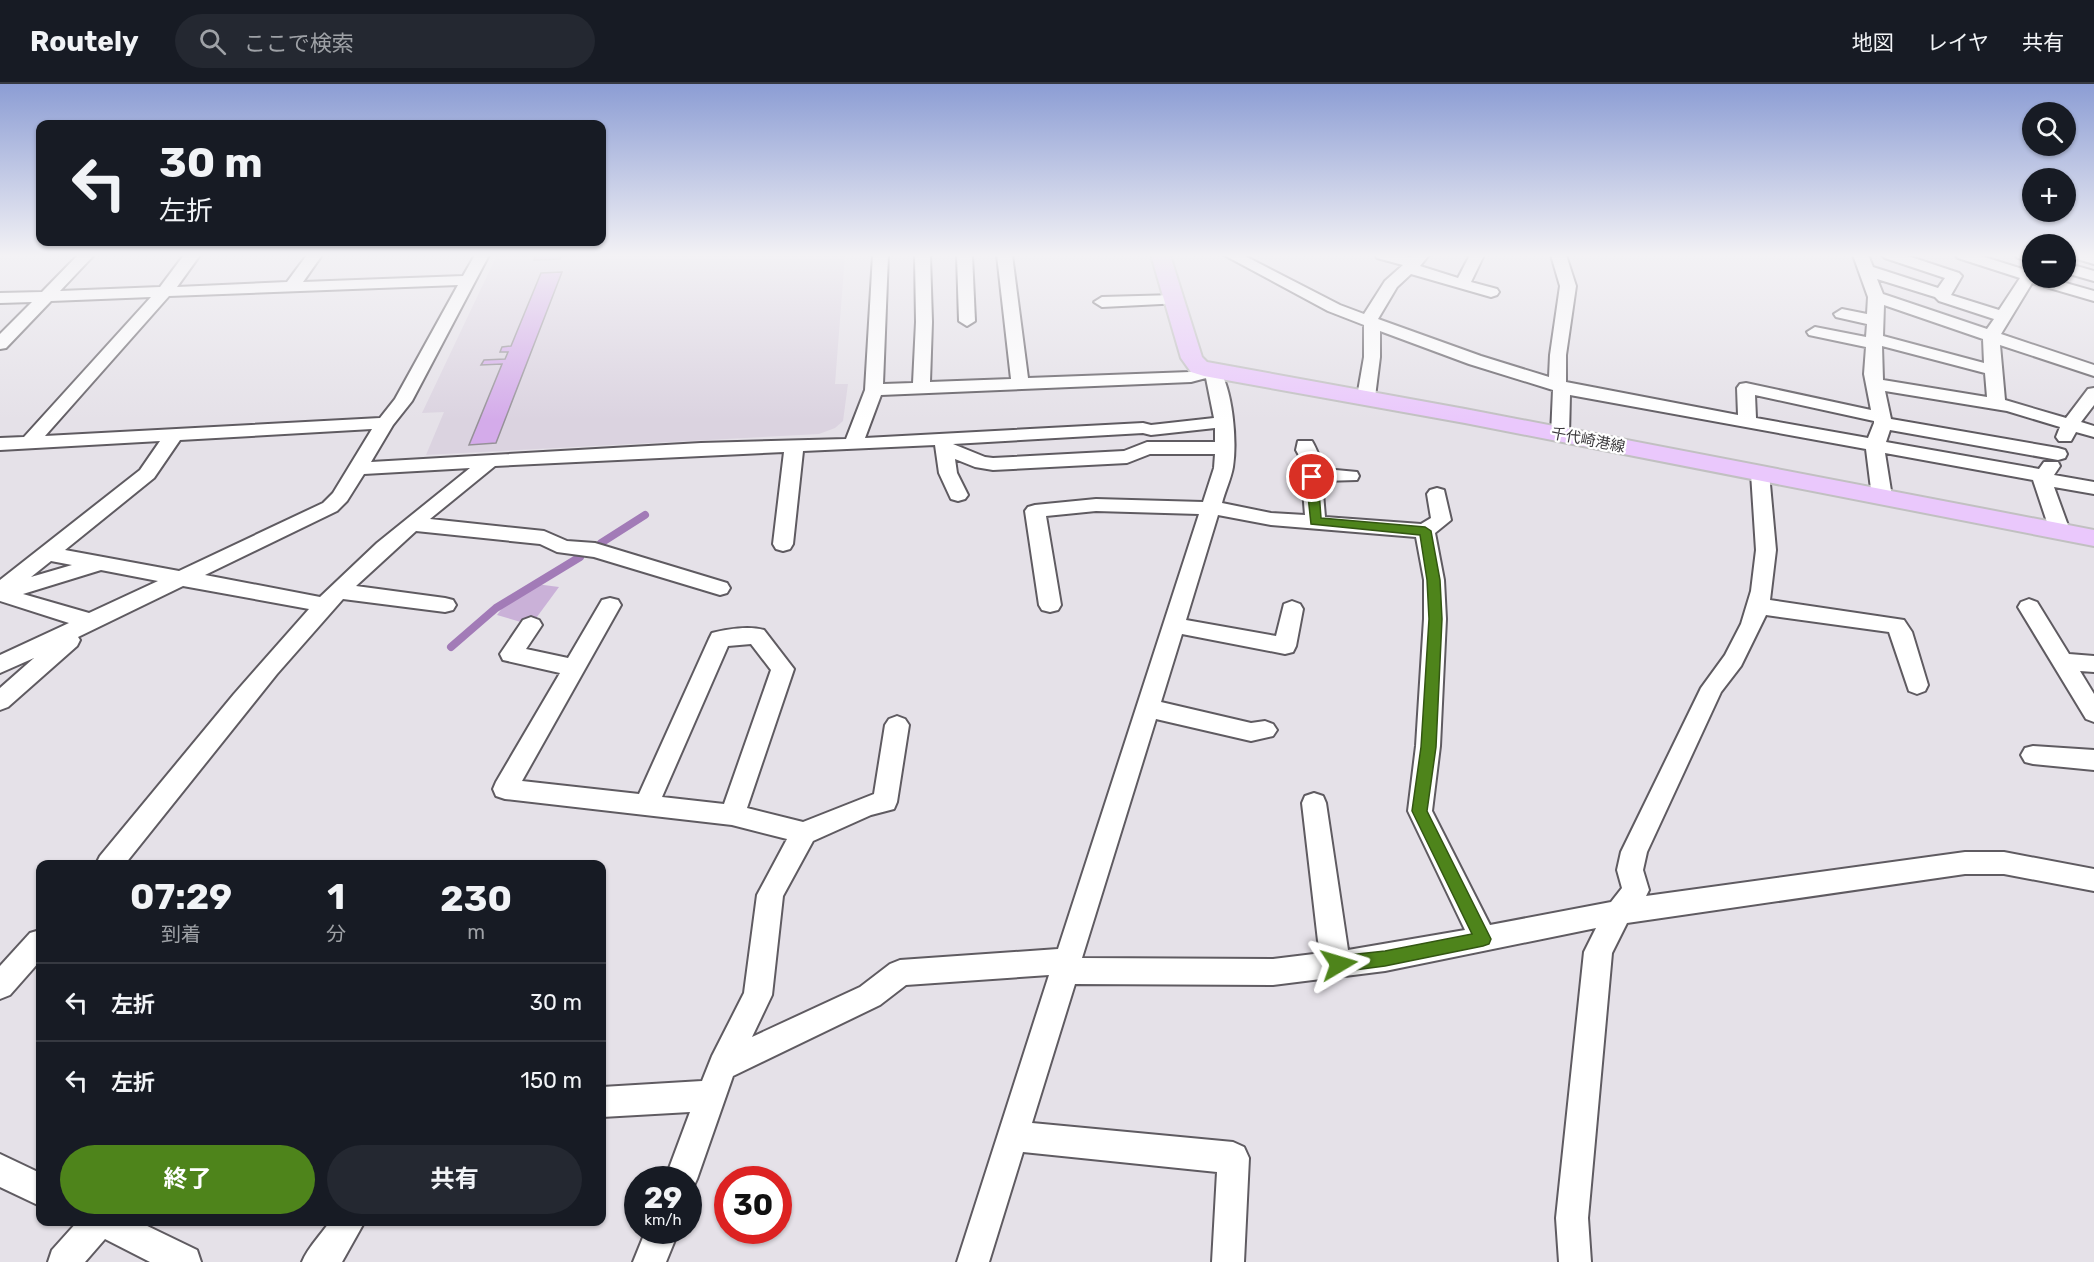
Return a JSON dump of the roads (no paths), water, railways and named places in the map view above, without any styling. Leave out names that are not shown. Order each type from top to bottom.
[{"type":"main road","points":[[1178,310],[1192,358],[1199,367],[1212,371]]},
{"type":"main road","name":"千代崎港線","points":[[1212,371],[1366,397],[2094,538]]},
{"type":"street","points":[[0,344],[33,310]]},
{"type":"street","points":[[29,443],[148,310]]},
{"type":"street","points":[[0,665],[330,507],[340,497],[360,468],[385,423],[403,401],[453,310]]},
{"type":"street","points":[[853,444],[874,390],[877,310]]},
{"type":"street","points":[[921,389],[924,310]]},
{"type":"street","points":[[966,310],[967,321]]},
{"type":"street","points":[[1011,310],[1020,385]]},
{"type":"street","points":[[1341,310],[1474,360],[1559,386],[1875,446],[2044,476],[2094,481]]},
{"type":"street","points":[[1366,397],[1372,357],[1370,322],[1377,310]]},
{"type":"street","points":[[1560,435],[1557,355],[1564,310]]},
{"type":"street","points":[[1876,310],[1875,384],[1881,420],[1875,446],[1882,497]]},
{"type":"street","points":[[1914,310],[2094,371]]},
{"type":"street","points":[[1980,310],[2003,318]]},
{"type":"street","points":[[1996,404],[1991,336],[2010,310]]},
{"type":"street","points":[[1842,314],[1876,321]]},
{"type":"street","points":[[1815,332],[1875,341],[1993,370]]},
{"type":"street","points":[[874,390],[1191,376],[1212,371],[1224,423],[1223,468],[1211,509],[973,1262]]},
{"type":"street","points":[[1875,384],[1996,404],[2094,432]]},
{"type":"street","points":[[1747,421],[1746,388],[1881,420],[2058,454]]},
{"type":"street","points":[[2060,531],[2044,476],[2058,454],[2071,424],[2094,393]]},
{"type":"street","points":[[0,444],[385,423]]},
{"type":"street","points":[[360,468],[701,449],[944,443],[1224,423]]},
{"type":"street","points":[[1,592],[46,553],[147,474],[173,436]]},
{"type":"street","points":[[944,443],[982,463],[993,464],[1127,457],[1147,448],[1225,448]]},
{"type":"street","points":[[944,443],[948,472],[958,495]]},
{"type":"street","points":[[1305,445],[1305,450],[1319,475]]},
{"type":"street","points":[[783,544],[794,446]]},
{"type":"street","points":[[112,860],[225,720],[332,598],[412,524],[490,461]]},
{"type":"street","points":[[1575,1262],[1572,1218],[1598,952],[1619,912],[1636,890],[1630,870],[1634,852],[1712,688],[1733,660],[1752,624],[1762,591],[1766,550],[1760,472]]},
{"type":"street","points":[[1315,521],[1312,477],[1319,475],[1350,476]]},
{"type":"street","points":[[2044,476],[2094,489]]},
{"type":"street","points":[[1050,605],[1035,511],[1096,505],[1140,505],[1211,509],[1271,519],[1425,531],[1441,520],[1437,494]]},
{"type":"street","points":[[412,524],[544,538],[564,547],[595,550],[720,588]]},
{"type":"street","points":[[1425,531],[1434,580],[1436,619],[1428,747],[1420,811],[1483,939]]},
{"type":"street","points":[[46,553],[181,579],[332,598],[445,605]]},
{"type":"street","points":[[1,592],[103,563]]},
{"type":"street","points":[[1,592],[90,621]]},
{"type":"street","points":[[610,605],[505,789],[732,815],[804,833],[867,806],[885,802],[897,725]]},
{"type":"street","points":[[1757,606],[1896,625],[1901,632],[1917,685]]},
{"type":"street","points":[[2030,607],[2094,713]]},
{"type":"street","points":[[1174,626],[1285,646],[1292,609]]},
{"type":"street","points":[[0,701],[90,621]]},
{"type":"street","points":[[531,625],[511,654],[574,668]]},
{"type":"street","points":[[646,805],[720,639],[756,636],[783,669],[732,815]]},
{"type":"street","points":[[2062,662],[2094,664]]},
{"type":"street","points":[[1148,708],[1251,732],[1265,730]]},
{"type":"street","points":[[2033,755],[2094,760]]},
{"type":"street","points":[[1314,802],[1332,941],[1339,964]]},
{"type":"street","points":[[686,1166],[722,1066],[758,995],[770,895],[804,833]]},
{"type":"street","points":[[722,1066],[870,996],[900,972],[1065,966],[1273,972],[1385,958],[1619,912],[1965,863],[2004,863],[2094,880]]},
{"type":"street","points":[[0,986],[36,946]]},
{"type":"street","points":[[606,1102],[711,1095]]},
{"type":"street","points":[[1012,1136],[1233,1158],[1228,1262]]},
{"type":"street","points":[[0,1170],[36,1188]]},
{"type":"street","points":[[64,1262],[96,1226]]},
{"type":"street","points":[[110,1226],[185,1262]]},
{"type":"street","points":[[318,1262],[330,1251],[346,1226]]},
{"type":"street","points":[[649,1262],[657,1244]]},
{"type":"waterway","points":[[601,543],[645,515]]},
{"type":"waterway","points":[[451,647],[496,608],[580,557]]}]
